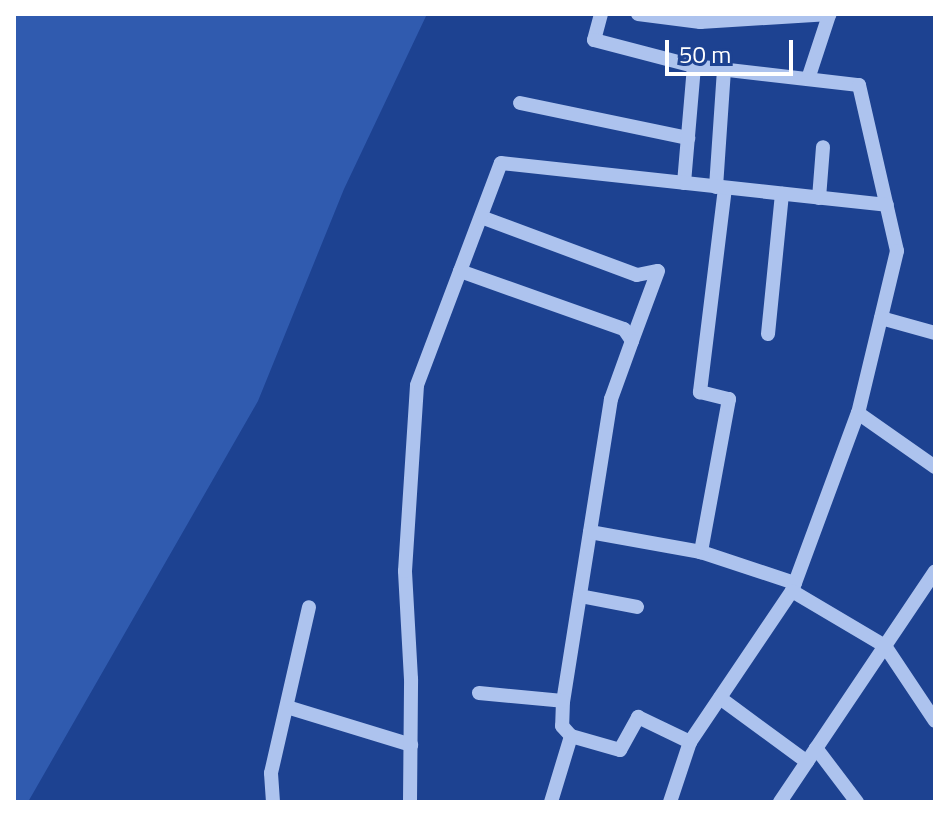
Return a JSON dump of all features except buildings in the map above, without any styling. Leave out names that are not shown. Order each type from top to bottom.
[{"type":"street","points":[[601,14],[594,40],[694,66],[859,85],[897,251],[858,413],[793,587],[690,742],[670,802]]},
{"type":"street","points":[[638,14],[700,22],[830,14],[808,79]]},
{"type":"street","points":[[684,183],[694,66]]},
{"type":"street","points":[[701,552],[729,399],[700,392],[720,187],[724,69]]},
{"type":"street","points":[[520,103],[688,138]]},
{"type":"street","points":[[819,198],[823,147]]},
{"type":"street","points":[[410,802],[405,571],[417,385],[501,163],[887,205]]},
{"type":"street","points":[[768,334],[782,194]]},
{"type":"street","points":[[481,217],[637,275],[658,271],[611,399],[563,701],[562,726],[571,736],[620,750],[638,717],[690,742]]},
{"type":"street","points":[[460,271],[624,329],[632,341]]},
{"type":"street","points":[[881,318],[935,333]]},
{"type":"street","points":[[858,413],[935,467]]},
{"type":"street","points":[[590,532],[701,552],[793,587],[885,646],[935,721]]},
{"type":"street","points":[[780,802],[885,646],[930,589],[935,571]]},
{"type":"street","points":[[580,596],[637,607]]},
{"type":"street","points":[[273,802],[271,773],[309,607]]},
{"type":"street","points":[[479,693],[563,701]]},
{"type":"street","points":[[720,698],[807,762]]},
{"type":"street","points":[[287,707],[411,745]]},
{"type":"street","points":[[551,802],[571,736]]},
{"type":"street","points":[[816,748],[857,802]]},
{"type":"shaded area","points":[[14,14],[427,14],[344,189],[258,401],[28,802],[14,802]]}]
